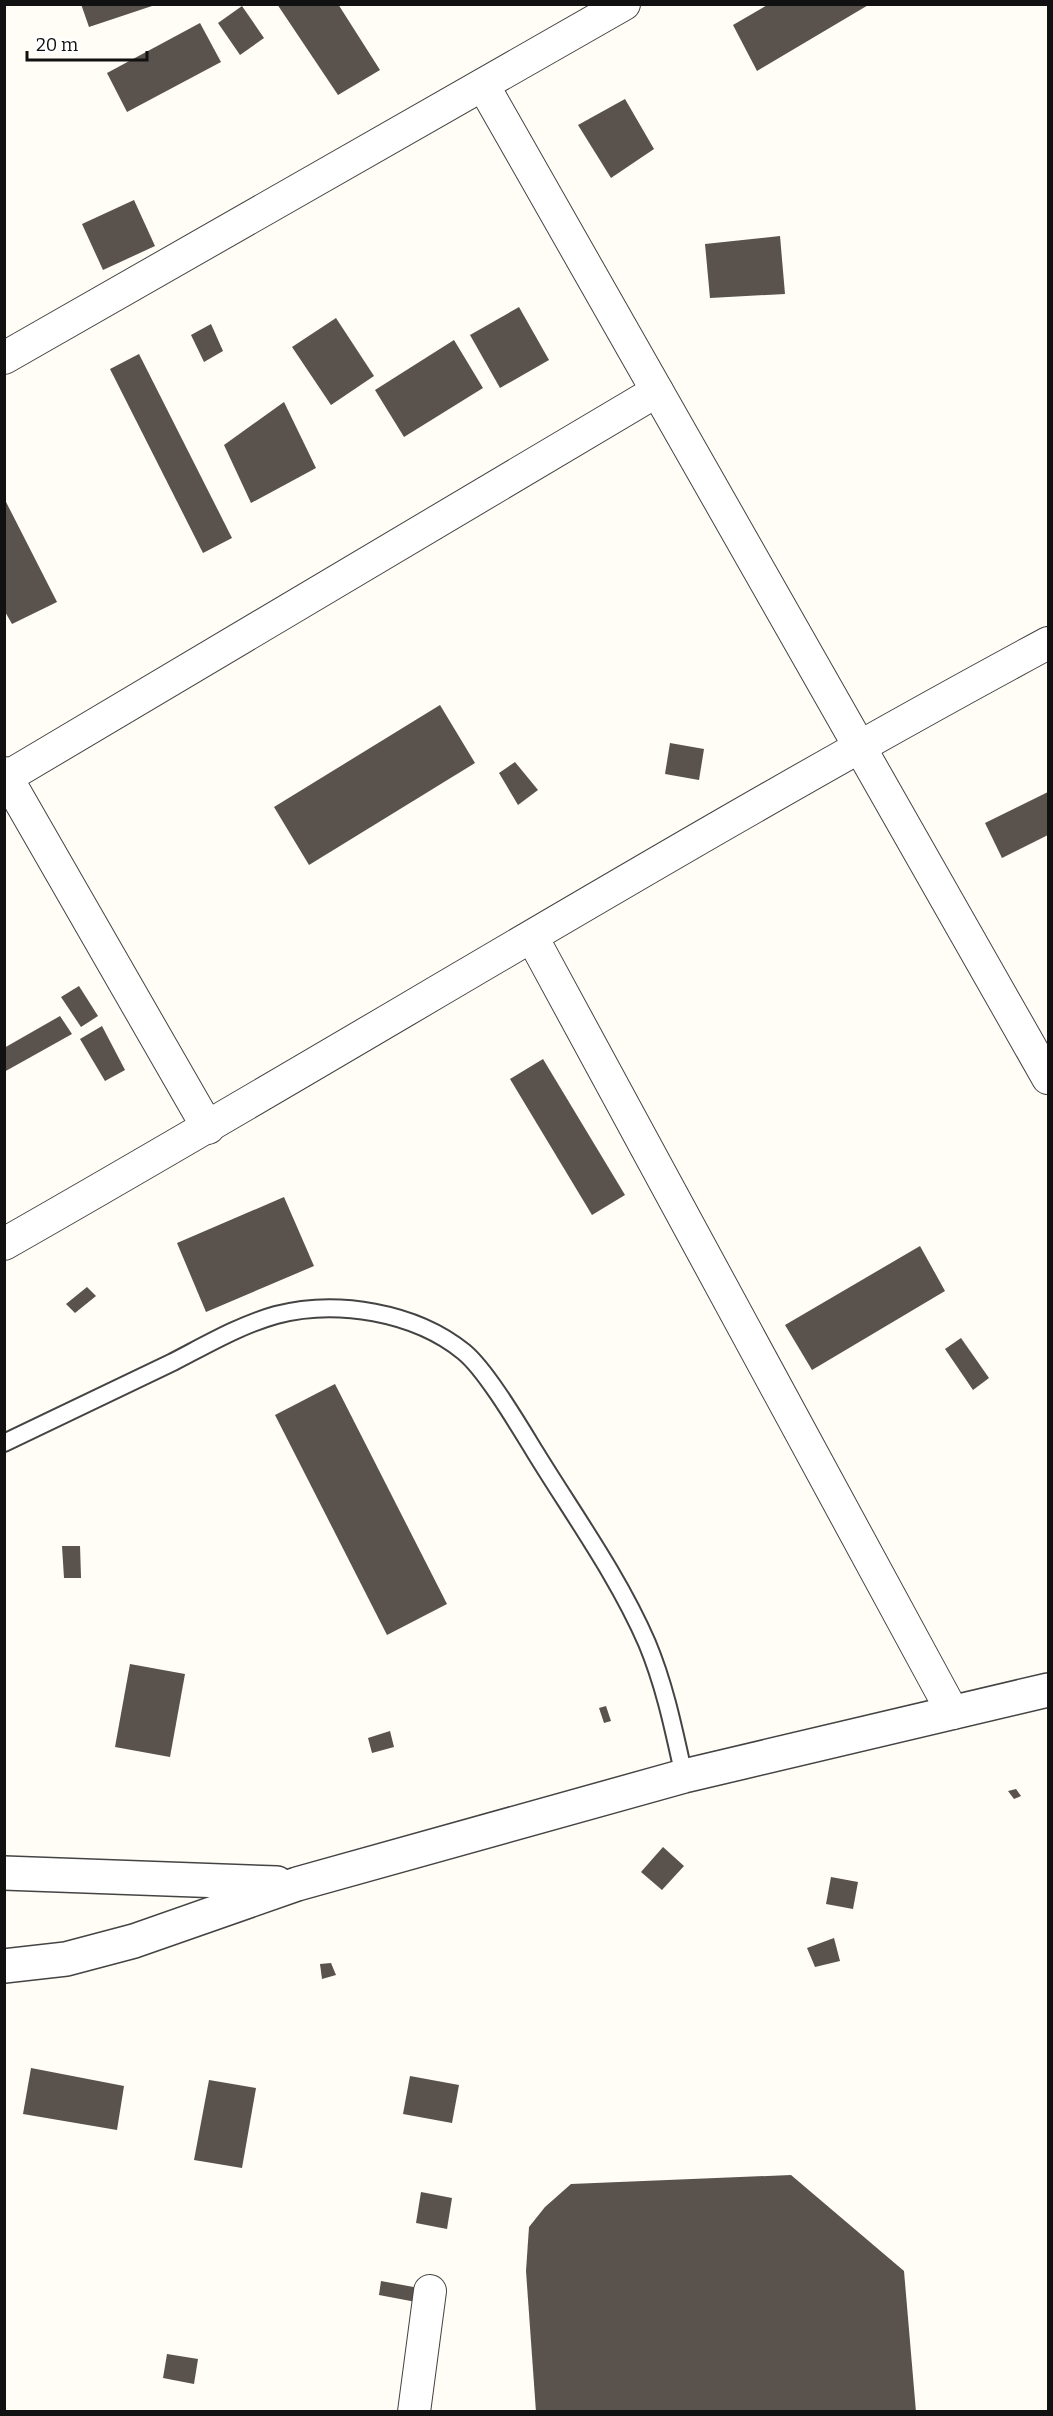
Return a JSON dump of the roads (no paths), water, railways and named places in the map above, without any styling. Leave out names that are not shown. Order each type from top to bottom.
[{"type":"street","points":[[4,358],[624,4]]},
{"type":"street","points":[[483,86],[1048,1078]]},
{"type":"street","points":[[208,1128],[6,775],[657,391]]},
{"type":"street","points":[[4,1244],[208,1128],[859,745],[1048,643]]},
{"type":"street","points":[[532,937],[953,1713]]},
{"type":"street","points":[[4,1966],[66,1959],[134,1941],[297,1884],[684,1776],[1048,1690]]},
{"type":"street","points":[[4,1873],[297,1884]]},
{"type":"street","points":[[414,2412],[430,2291]]},
{"type":"lane","points":[[4,1443],[237,1331],[277,1315],[324,1310],[377,1313],[428,1329],[465,1352],[488,1382],[514,1419],[629,1607],[647,1644],[666,1697],[684,1776]]}]
